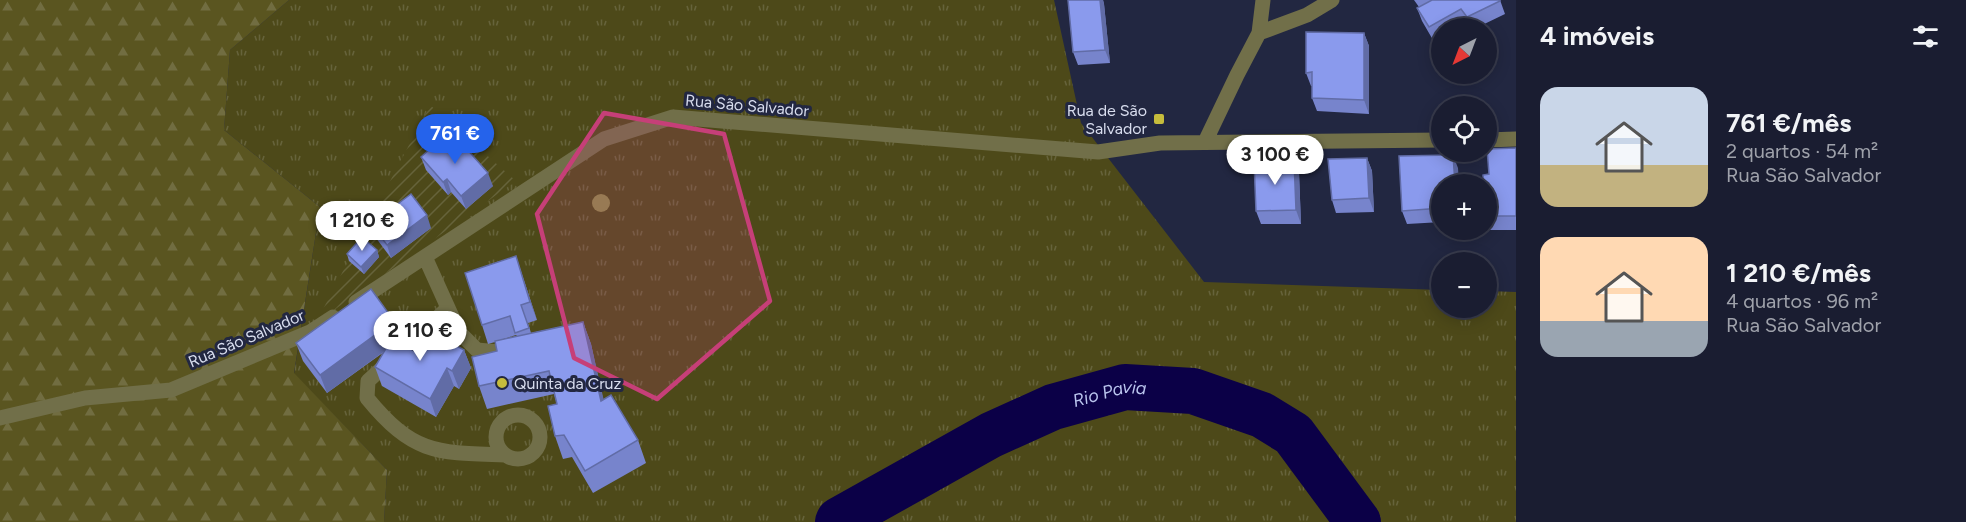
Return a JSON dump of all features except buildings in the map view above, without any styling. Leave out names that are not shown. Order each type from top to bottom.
[{"type":"street","points":[[1205,142],[1259,33],[1263,0]]},
{"type":"street","points":[[1259,33],[1307,15],[1332,0]]},
{"type":"street","name":"Rua São Salvador","points":[[0,418],[85,398],[171,390],[310,332],[604,139],[673,117],[1098,152],[1160,142],[1431,140]]},
{"type":"street","points":[[1497,140],[1516,139]]},
{"type":"street","points":[[425,257],[459,332],[477,350],[498,351]]},
{"type":"street","points":[[448,308],[369,381],[367,398],[385,420],[417,444],[450,453],[505,455]]},
{"type":"highlighted area","points":[[604,113],[724,134],[770,301],[657,399],[574,358],[537,214]]},
{"type":"green space","points":[[0,0],[289,0],[230,50],[224,130],[320,207],[294,373],[387,470],[384,522],[0,522]]},
{"type":"green space","points":[[289,0],[1054,0],[1081,123],[1204,282],[1431,290],[1431,318],[1497,318],[1497,291],[1516,292],[1516,522],[384,522],[387,470],[294,374],[320,207],[224,130],[230,50]]},
{"type":"green space","points":[[430,105],[516,181],[327,315],[320,315]]},
{"type":"waterway","name":"Rio Pavia","points":[[838,522],[991,435],[1053,407],[1125,387],[1193,391],[1262,415],[1293,434],[1358,522]]},
{"type":"place","name":"Rua de São Salvador","points":[[1159,119]]},
{"type":"place","name":"Quinta da Cruz","points":[[502,383]]}]
